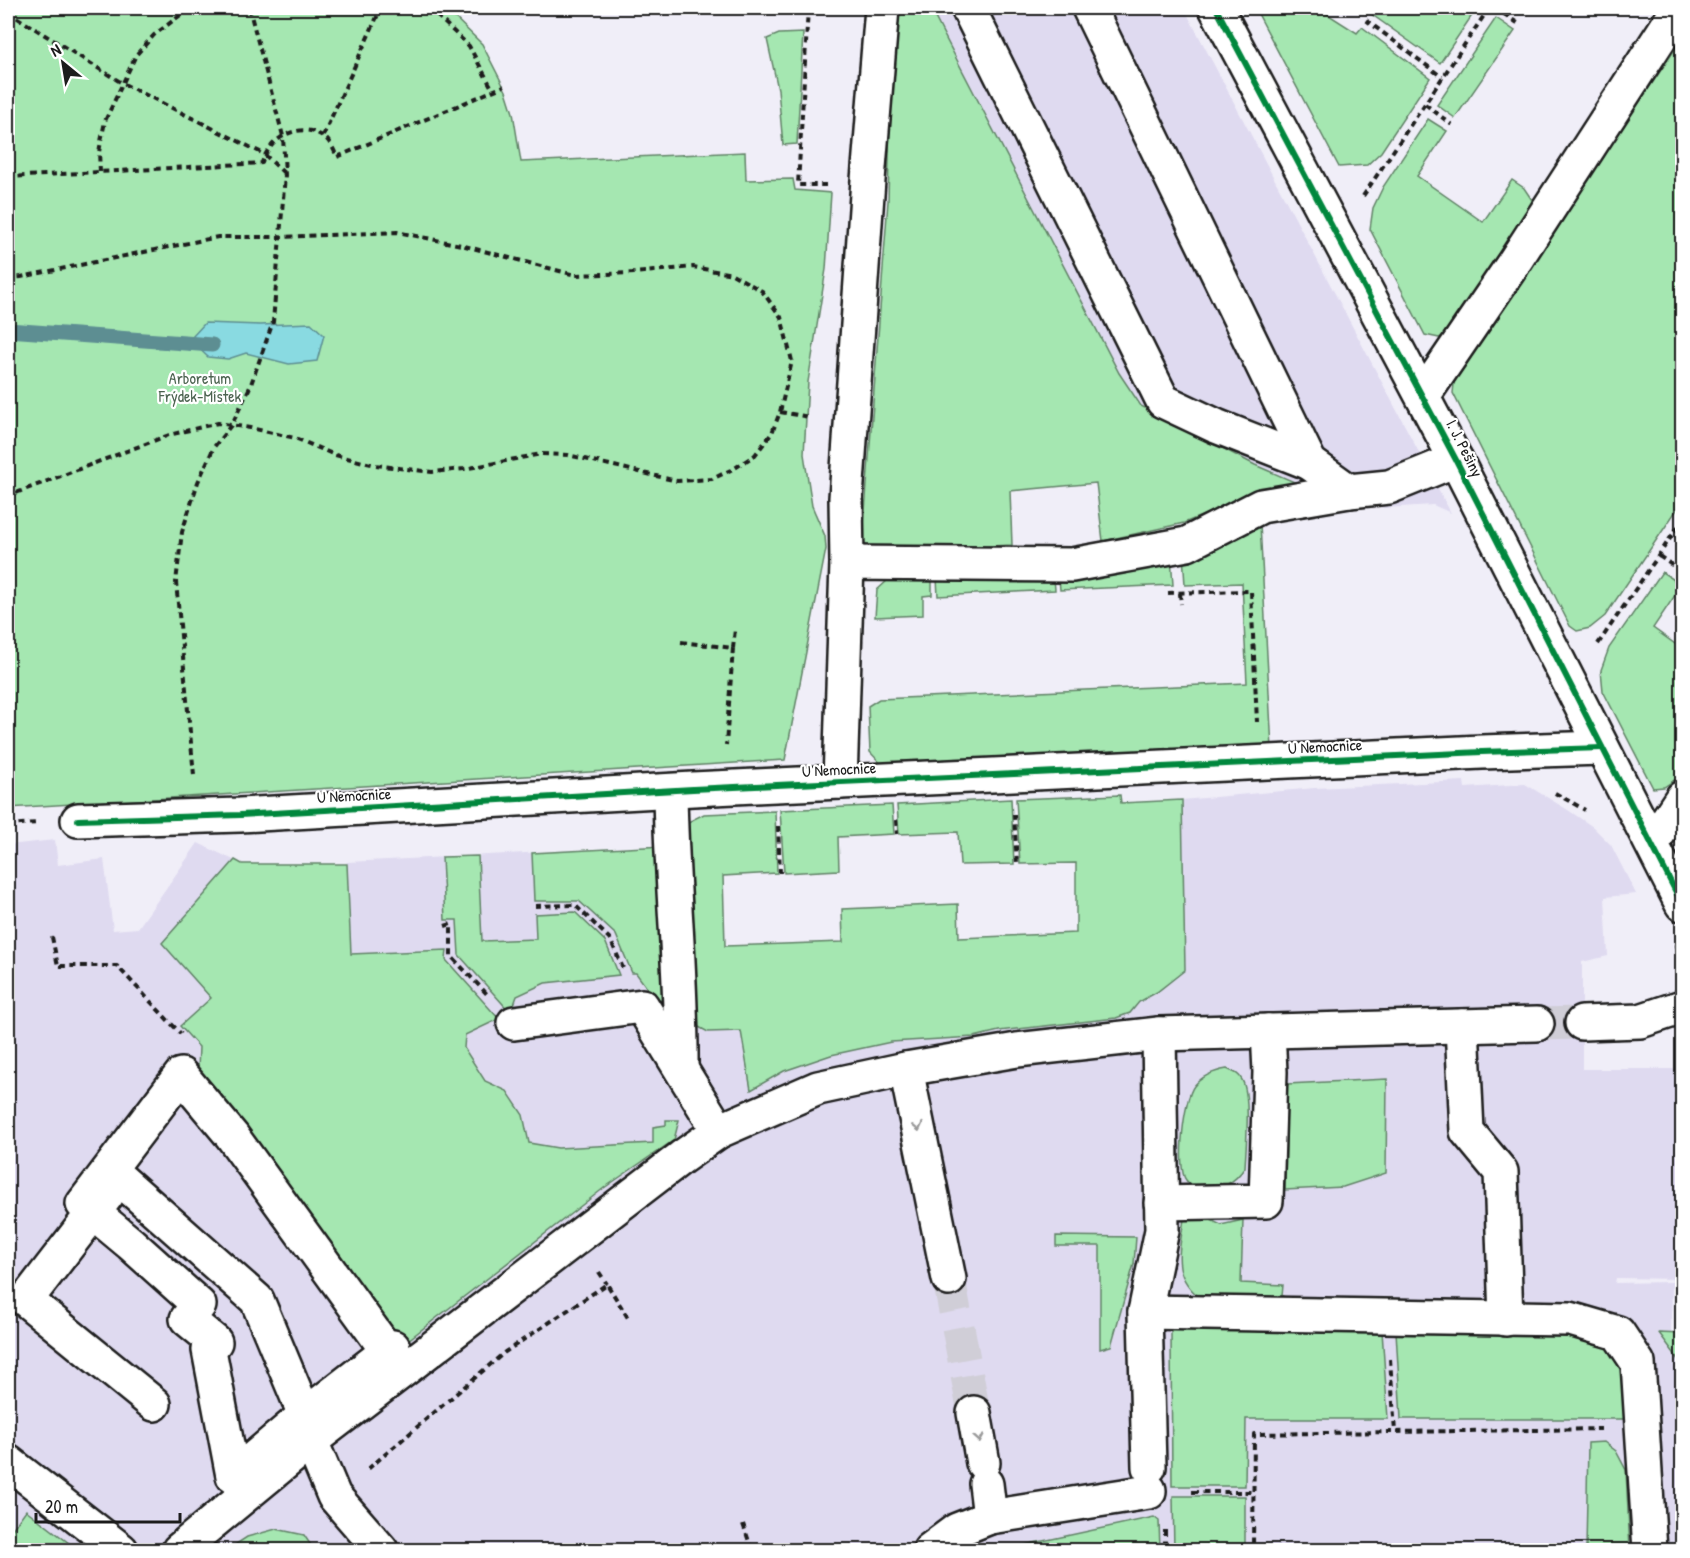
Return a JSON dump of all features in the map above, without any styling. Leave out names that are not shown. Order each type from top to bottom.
[{"type":"street","points":[[840,782],[847,563],[846,498],[882,8]]},
{"type":"street","points":[[968,8],[1163,401],[1216,426],[1310,463],[1349,491]]},
{"type":"street","points":[[1089,8],[1310,463]]},
{"type":"street","name":"I. J. Pešiny","points":[[1216,8],[1423,396],[1683,904]]},
{"type":"street","points":[[1423,396],[1519,254],[1679,8]]},
{"type":"street","points":[[847,563],[1072,565],[1187,544],[1262,506],[1349,491],[1389,487],[1456,460]]},
{"type":"street","name":"U Nemocnice","points":[[78,820],[197,816],[840,782],[1602,748]]},
{"type":"street","points":[[670,791],[670,846],[681,1026],[681,1067]]},
{"type":"street","points":[[1652,843],[1683,798]]},
{"type":"street","points":[[514,1023],[642,1006],[719,1131]]},
{"type":"street","points":[[1582,1023],[1640,1021],[1683,1008]]},
{"type":"street","points":[[179,1551],[308,1428],[393,1347],[381,1342],[232,1136],[181,1075],[83,1204],[199,1305],[187,1319],[215,1342],[209,1350],[233,1476],[308,1428],[719,1131],[818,1088],[1017,1050],[1159,1034],[1538,1024]]},
{"type":"street","points":[[1462,1026],[1467,1131],[1501,1172],[1506,1319]]},
{"type":"street","points":[[1161,1203],[1266,1201],[1270,1072],[1268,1031]]},
{"type":"street","points":[[930,1551],[957,1530],[990,1517],[1149,1483],[1145,1312],[1162,1230],[1159,1034]]},
{"type":"street","points":[[906,1070],[949,1279]]},
{"type":"street","points":[[154,1404],[26,1300],[93,1212],[192,1090]]},
{"type":"street","points":[[120,1179],[257,1300],[334,1496],[381,1551]]},
{"type":"street","points":[[1145,1312],[1570,1319],[1618,1333],[1638,1363],[1650,1551]]},
{"type":"street","points":[[975,1413],[990,1517]]},
{"type":"street","points":[[8,1462],[120,1551]]},
{"type":"path","points":[[100,172],[99,152],[105,121],[136,55],[154,35],[190,8]]},
{"type":"path","points":[[197,816],[176,582],[182,532],[198,482],[214,447],[232,424],[249,387],[273,322],[285,175],[283,136],[249,8]]},
{"type":"path","points":[[323,136],[381,8]]},
{"type":"path","points":[[429,8],[469,46],[493,90]]},
{"type":"path","points":[[771,11],[784,8]]},
{"type":"path","points":[[1337,234],[1489,8]]},
{"type":"path","points":[[1495,8],[1519,24]]},
{"type":"path","points":[[8,12],[122,83],[264,154],[285,175]]},
{"type":"path","points":[[1366,20],[1443,77]]},
{"type":"path","points":[[8,177],[262,163],[268,147],[283,136],[303,130],[323,136],[332,146],[337,157],[504,86]]},
{"type":"path","points":[[1425,104],[1452,125]]},
{"type":"path","points":[[8,278],[44,273],[218,237],[397,232],[472,247],[575,274],[634,273],[693,267],[732,274],[762,291],[781,317],[792,361],[780,412],[772,433],[755,455],[712,479],[677,481],[568,455],[542,454],[464,469],[432,472],[375,465],[335,455],[296,438],[218,423],[169,435],[8,496]]},
{"type":"path","points":[[780,412],[806,416]]},
{"type":"path","points":[[1570,685],[1683,521]]},
{"type":"path","points":[[1659,556],[1683,572]]},
{"type":"path","points":[[1157,594],[1251,591],[1259,763]]},
{"type":"path","points":[[722,788],[735,629]]},
{"type":"path","points":[[681,642],[733,648]]},
{"type":"path","points":[[1014,807],[1017,864]]},
{"type":"path","points":[[777,819],[780,873]]},
{"type":"path","points":[[535,906],[574,905],[610,939],[642,1006]]},
{"type":"path","points":[[445,926],[450,924],[451,956],[514,1023]]},
{"type":"path","points":[[52,938],[58,966],[117,966],[193,1047],[192,1090]]},
{"type":"path","points":[[334,1496],[413,1432],[505,1352],[607,1284],[630,1321]]},
{"type":"path","points":[[1388,1316],[1395,1432]]},
{"type":"path","points":[[1343,1551],[1253,1548],[1254,1434],[1643,1429]]},
{"type":"path","points":[[1149,1483],[1254,1492]]},
{"type":"path","points":[[743,1524],[752,1551]]},
{"type":"shaded area","points":[[930,8],[1184,8],[1451,513],[1433,505],[1384,508],[1299,484],[1255,465],[1141,406],[1119,373]]},
{"type":"shaded area","points":[[1464,781],[1465,788],[1525,784],[1568,810],[1593,827],[1611,845],[1636,894],[1605,897],[1608,956],[1582,962],[1582,1069],[1682,1069],[1682,1279],[1616,1278],[1615,1283],[1672,1282],[1671,1333],[1682,1334],[1682,1550],[8,1550],[8,870],[10,869],[8,845],[55,840],[58,865],[104,859],[113,930],[138,928],[198,843],[242,864],[346,864],[347,862],[664,846],[686,983],[1119,989],[1121,803],[1315,788]]},
{"type":"green space","name":"Arboretum Frýdek-Místek","points":[[8,8],[445,8],[482,44],[506,91],[513,113],[521,162],[745,152],[746,180],[793,179],[795,190],[831,193],[826,269],[808,382],[804,454],[812,506],[825,536],[826,549],[785,760],[8,808]]},
{"type":"green space","points":[[897,8],[930,8],[1119,373],[1141,406],[1255,465],[1299,484],[1253,495],[1184,523],[1103,541],[1096,483],[1010,491],[1012,545],[862,552],[888,201],[890,112]]},
{"type":"green space","points":[[1255,8],[1318,8],[1357,33],[1362,27],[1430,78],[1381,152],[1367,165],[1339,167]]},
{"type":"green space","points":[[1374,8],[1477,8],[1440,63],[1371,14]]},
{"type":"green space","points":[[1496,18],[1515,31],[1455,118],[1437,105]]},
{"type":"green space","points":[[803,33],[797,144],[783,145],[778,89],[767,39],[779,34]]},
{"type":"green space","points":[[1682,39],[1682,502],[1605,616],[1590,628],[1577,631],[1570,626],[1453,393],[1455,375]]},
{"type":"green space","points":[[1428,119],[1447,131],[1417,176],[1483,222],[1512,180],[1524,188],[1532,200],[1527,221],[1452,333],[1439,338],[1425,335],[1370,229],[1373,208],[1383,187]]},
{"type":"green space","points":[[1260,524],[1272,749],[886,769],[870,752],[868,706],[879,699],[1247,683],[1242,583],[1185,585],[1183,554]]},
{"type":"green space","points":[[1171,556],[1173,585],[1060,590],[1059,578]]},
{"type":"green space","points":[[1662,572],[1682,585],[1653,628],[1682,649],[1682,775],[1664,787],[1653,788],[1603,691],[1601,670],[1609,648]]},
{"type":"green space","points":[[932,578],[932,595],[923,596],[923,615],[875,617],[877,590],[887,581]]},
{"type":"green space","points":[[937,578],[1054,578],[1055,590],[938,596]]},
{"type":"green space","points":[[1120,795],[1121,803],[1182,800],[1185,970],[1157,992],[1139,1002],[1130,1013],[1116,1018],[999,1031],[974,1037],[891,1042],[831,1055],[784,1071],[751,1090],[741,1031],[708,1032],[695,1025],[680,834],[690,821],[704,814],[775,811],[777,873],[723,876],[725,946],[843,942],[842,909],[958,904],[959,938],[1076,933],[1076,863],[1020,864],[1016,799]]},
{"type":"green space","points":[[1011,799],[1014,864],[960,865],[958,832],[899,834],[897,805]]},
{"type":"green space","points":[[892,805],[894,834],[838,837],[839,870],[784,873],[780,810]]},
{"type":"green space","points":[[664,846],[670,1019],[636,973],[632,973],[616,935],[579,901],[534,901],[532,853]]},
{"type":"green space","points":[[478,856],[482,941],[536,939],[535,914],[575,912],[605,941],[619,975],[545,983],[517,996],[511,1013],[459,955],[457,920],[445,920],[442,857]]},
{"type":"green space","points":[[235,860],[242,864],[347,864],[351,954],[447,950],[446,960],[499,1019],[465,1035],[464,1048],[485,1081],[507,1091],[523,1115],[529,1143],[558,1148],[653,1143],[653,1127],[666,1125],[666,1120],[679,1120],[674,1140],[604,1188],[403,1344],[197,1092],[199,1047],[180,1026],[211,998],[162,943]]},
{"type":"green space","points":[[1227,1069],[1239,1076],[1245,1087],[1247,1122],[1245,1167],[1236,1178],[1227,1184],[1216,1187],[1195,1186],[1186,1180],[1182,1162],[1182,1133],[1190,1093],[1201,1079]]},
{"type":"green space","points":[[1387,1079],[1386,1173],[1343,1187],[1285,1190],[1287,1084]]},
{"type":"green space","points":[[1196,1213],[1221,1225],[1243,1220],[1241,1283],[1283,1285],[1282,1296],[1286,1297],[1286,1301],[1202,1299],[1192,1290],[1181,1273],[1179,1253],[1184,1219]]},
{"type":"green space","points":[[1056,1236],[1136,1237],[1134,1264],[1111,1346],[1100,1349],[1100,1246],[1056,1246]]},
{"type":"green space","points":[[1171,1330],[1382,1331],[1388,1419],[1246,1419],[1245,1486],[1172,1486]]},
{"type":"green space","points":[[1396,1331],[1599,1333],[1621,1352],[1633,1419],[1401,1419]]},
{"type":"green space","points":[[1659,1333],[1682,1334],[1681,1365],[1674,1353]]},
{"type":"green space","points":[[1604,1442],[1616,1451],[1626,1470],[1630,1550],[1586,1550],[1588,1443]]},
{"type":"green space","points":[[1173,1496],[1245,1496],[1245,1550],[1174,1550]]},
{"type":"green space","points":[[26,1510],[78,1550],[8,1550],[8,1535]]},
{"type":"green space","points":[[1154,1517],[1159,1521],[1160,1550],[1001,1550]]},
{"type":"green space","points":[[276,1529],[304,1535],[314,1550],[227,1550],[247,1537]]},
{"type":"water","points":[[205,323],[260,325],[311,323],[324,335],[317,361],[289,364],[246,353],[228,359],[208,357],[193,343],[192,337]]},
{"type":"waterway","points":[[8,330],[212,345]]},
{"type":"tunnel","points":[[1537,1024],[1582,1023]]},
{"type":"tunnel","points":[[949,1279],[974,1413]]},
{"type":"cycle path","points":[[1216,8],[1456,460],[1682,904]]},
{"type":"cycle path","points":[[78,820],[240,815],[693,789],[1602,748]]}]
